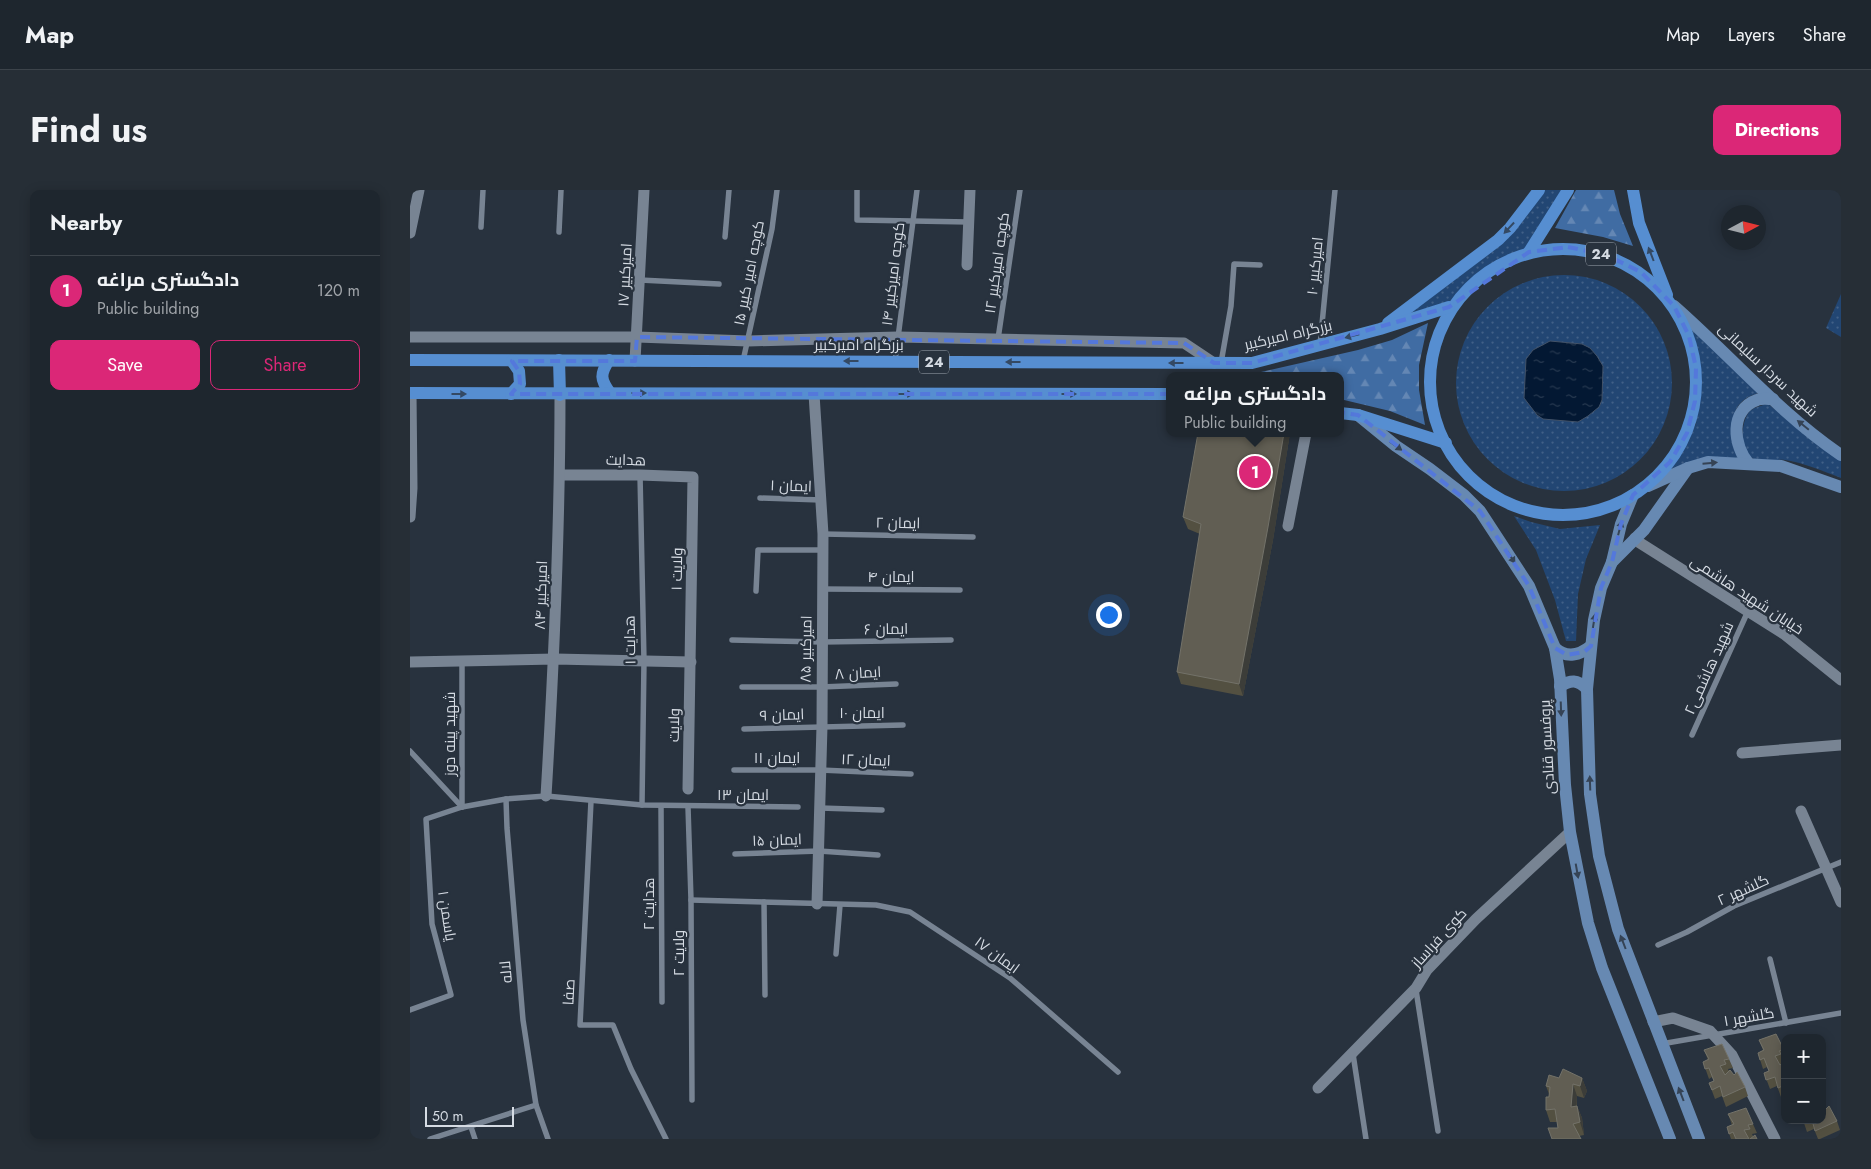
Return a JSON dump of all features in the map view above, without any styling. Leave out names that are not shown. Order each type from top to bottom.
[{"type":"main road","name":"24","points":[[1380,329],[1498,240],[1510,228],[1539,190]]},
{"type":"main road","points":[[1529,252],[1568,190]]},
{"type":"main road","name":"24","points":[[1633,190],[1639,223],[1671,303],[1689,336],[1696,368],[1695,401],[1687,433],[1670,462],[1648,486],[1620,503],[1590,513],[1557,516],[1525,511],[1495,498],[1480,488],[1446,443],[1434,420],[1429,376],[1438,333],[1449,307],[1503,266],[1529,252],[1568,247],[1606,254],[1641,272],[1671,303]]},
{"type":"main road","name":"شهید سردار سلیمانی","points":[[1671,303],[1709,336],[1746,375],[1841,456]]},
{"type":"main road","name":"بزرگراه امیرکبیر","points":[[410,360],[1252,363],[1380,329],[1449,307]]},
{"type":"main road","points":[[559,360],[560,395]]},
{"type":"main road","points":[[609,360],[602,371],[602,382],[610,393]]},
{"type":"main road","points":[[512,361],[519,371],[520,384],[512,394]]},
{"type":"main road","name":"24","points":[[411,394],[1166,394]]},
{"type":"main road","points":[[1749,464],[1742,456],[1736,440],[1737,423],[1744,407],[1758,399],[1773,399]]},
{"type":"main road","points":[[1344,413],[1358,415],[1446,443]]},
{"type":"main road","name":"پروفسور قنادی","points":[[1358,415],[1396,446],[1430,469],[1480,511],[1529,586],[1555,648],[1560,686],[1570,832],[1588,923],[1602,968],[1670,1139]]},
{"type":"main road","points":[[1648,486],[1688,468],[1708,462],[1781,466],[1841,487]]},
{"type":"main road","points":[[1612,562],[1644,530],[1688,468]]},
{"type":"main road","points":[[1634,495],[1620,524],[1612,562],[1601,588],[1594,620],[1587,688],[1590,794],[1599,856],[1618,929],[1699,1139]]},
{"type":"main road","points":[[1555,648],[1560,654],[1574,655],[1584,652],[1591,646]]},
{"type":"main road","points":[[1560,686],[1573,680],[1578,681],[1587,688]]},
{"type":"street","points":[[410,233],[419,190]]},
{"type":"street","name":"امیرکبیر ۱۷","points":[[635,361],[644,190]]},
{"type":"street","points":[[967,265],[970,190]]},
{"type":"street","points":[[410,338],[637,338],[748,341],[898,337],[1184,343],[1217,363]]},
{"type":"street","points":[[410,517],[412,488],[411,394]]},
{"type":"street","name":"امیرکبیر ۸۵","points":[[814,394],[823,534],[822,726],[817,904]]},
{"type":"street","name":"امیرکبیر ۸۴","points":[[546,796],[554,659],[560,475],[560,395]]},
{"type":"street","points":[[1288,526],[1305,437]]},
{"type":"street","name":"هدایت","points":[[560,475],[693,477]]},
{"type":"street","name":"ولایت ۱","points":[[691,662],[693,477]]},
{"type":"street","name":"خیابان شهید هاشمی","points":[[1635,538],[1784,634],[1841,680]]},
{"type":"street","points":[[410,662],[554,659],[691,662]]},
{"type":"street","name":"ولایت","points":[[688,789],[691,662]]},
{"type":"street","points":[[1742,753],[1841,745]]},
{"type":"street","points":[[1800,811],[1841,902]]},
{"type":"street","name":"کوی فراساز","points":[[1416,988],[1427,970],[1476,919],[1570,832]]},
{"type":"street","points":[[1318,1088],[1416,988]]},
{"type":"street","points":[[1653,1022],[1674,1018],[1710,1031],[1732,1054],[1775,1139]]},
{"type":"lane","points":[[482,227],[483,190]]},
{"type":"lane","points":[[559,232],[561,190]]},
{"type":"lane","points":[[725,237],[728,190]]},
{"type":"lane","name":"کوچه امیر کبیر ۱۵","points":[[743,361],[772,230],[777,190]]},
{"type":"lane","points":[[857,190],[856,220],[968,222]]},
{"type":"lane","name":"کوچه امیرکبیر ۱۴","points":[[894,362],[917,190]]},
{"type":"lane","name":"کوچه امیرکبیر ۱۲","points":[[998,339],[1020,190]]},
{"type":"lane","name":"امیرکبیر ۱۰","points":[[1320,345],[1335,190]]},
{"type":"lane","points":[[1217,363],[1231,306],[1234,264],[1260,265]]},
{"type":"lane","points":[[640,280],[719,284]]},
{"type":"lane","name":"هدایت ۱","points":[[640,475],[644,661],[642,805]]},
{"type":"lane","name":"ایمان ۱","points":[[760,498],[820,500]]},
{"type":"lane","name":"ایمان ۲","points":[[823,534],[973,537]]},
{"type":"lane","points":[[756,591],[758,550],[823,550]]},
{"type":"lane","name":"ایمان ۴","points":[[822,589],[960,590]]},
{"type":"lane","name":"شهید هاشمی۲","points":[[1692,735],[1748,612]]},
{"type":"lane","name":"ایمان ۶","points":[[732,640],[822,642],[951,640]]},
{"type":"lane","name":"شهید پینه دوز","points":[[462,661],[462,807]]},
{"type":"lane","name":"ایمان ۸","points":[[742,687],[821,687],[896,684]]},
{"type":"lane","name":"ایمان ۱۰","points":[[822,726],[903,726]]},
{"type":"lane","name":"ایمان ۹","points":[[744,729],[822,726]]},
{"type":"lane","points":[[410,751],[462,807]]},
{"type":"lane","name":"ایمان ۱۱","points":[[734,770],[820,770]]},
{"type":"lane","name":"ایمان ۱۲","points":[[820,770],[911,774]]},
{"type":"lane","name":"ایمان ۱۳","points":[[462,807],[506,799],[546,796],[661,806],[798,808]]},
{"type":"lane","name":"لاله","points":[[506,799],[522,1020],[536,1106],[548,1139]]},
{"type":"lane","name":"صفا","points":[[591,801],[580,1025],[613,1025],[631,1069],[666,1139]]},
{"type":"lane","name":"هدایت ۲","points":[[661,806],[662,1002]]},
{"type":"lane","name":"یاسمن ۱","points":[[410,1010],[452,995],[432,924],[426,819],[462,807]]},
{"type":"lane","name":"ولایت ۲","points":[[688,807],[691,900],[692,1100]]},
{"type":"lane","points":[[820,808],[882,810]]},
{"type":"lane","name":"ایمان ۱۵","points":[[735,854],[819,851],[878,855]]},
{"type":"lane","name":"گلشهر ۲","points":[[1658,944],[1687,932],[1734,906],[1841,862]]},
{"type":"lane","name":"ایمان ۱۷","points":[[691,900],[876,905],[910,912],[1010,978],[1118,1072]]},
{"type":"lane","points":[[764,902],[765,995]]},
{"type":"lane","points":[[836,954],[840,905]]},
{"type":"lane","points":[[1770,959],[1786,1023]]},
{"type":"lane","name":"کوی فراساز","points":[[1416,988],[1438,1131]]},
{"type":"lane","name":"گلشهر ۱","points":[[1661,1044],[1841,1014]]},
{"type":"lane","points":[[1353,1052],[1366,1139]]},
{"type":"lane","points":[[430,1139],[536,1106]]},
{"type":"lane","points":[[471,1127],[475,1139]]},
{"type":"highlighted area","points":[[1568,247],[1606,255],[1641,272],[1674,306],[1689,336],[1696,368],[1695,401],[1687,433],[1670,462],[1633,495],[1621,524],[1612,562],[1601,588],[1591,646],[1584,652],[1567,655],[1555,648],[1529,586],[1480,511],[1358,415],[1218,394],[511,394],[520,384],[519,371],[512,361],[635,361],[637,337],[1184,343],[1214,363],[1252,363],[1449,307],[1529,252]]},
{"type":"shaded area","points":[[1539,190],[1568,190],[1529,252],[1503,266],[1449,307],[1380,329],[1498,240]]},
{"type":"shaded area","points":[[1564,275],[1595,280],[1615,288],[1640,307],[1659,332],[1667,352],[1672,383],[1667,414],[1659,434],[1640,459],[1615,478],[1595,486],[1564,491],[1533,486],[1513,478],[1488,459],[1469,434],[1461,414],[1456,383],[1461,352],[1469,332],[1488,307],[1513,288],[1533,280]]},
{"type":"shaded area","points":[[1841,294],[1841,337],[1826,328]]},
{"type":"shaded area","points":[[1690,323],[1758,393],[1747,398],[1735,411],[1734,429],[1739,459],[1670,472],[1696,424],[1702,382],[1698,353]]},
{"type":"shaded area","points":[[1768,404],[1841,460],[1841,478],[1792,461],[1761,461],[1749,456],[1744,444],[1744,422],[1750,411],[1754,408]]},
{"type":"shaded area","points":[[1514,516],[1560,529],[1600,525],[1586,559],[1578,594],[1576,641],[1566,641],[1555,600],[1536,550]]},
{"type":"green space","points":[[1576,190],[1614,190],[1620,214],[1633,246],[1603,237],[1555,228]]},
{"type":"green space","points":[[1428,323],[1419,365],[1419,390],[1425,425],[1390,411],[1344,400],[1344,372],[1261,372],[1358,350],[1392,340]]},
{"type":"water","points":[[1550,341],[1582,344],[1590,348],[1603,366],[1602,400],[1599,407],[1578,422],[1543,419],[1537,415],[1524,398],[1526,359],[1533,350]]},
{"type":"building","points":[[1197,437],[1283,437],[1239,684],[1177,672],[1201,524],[1183,517]]},
{"type":"building","points":[[1776,1034],[1781,1044],[1781,1051],[1779,1051],[1781,1054],[1775,1056],[1781,1064],[1781,1087],[1778,1088],[1775,1077],[1766,1080],[1764,1073],[1769,1071],[1764,1058],[1760,1060],[1758,1053],[1764,1050],[1759,1040]]},
{"type":"building","points":[[1722,1044],[1729,1059],[1724,1060],[1726,1064],[1720,1066],[1725,1075],[1730,1070],[1734,1075],[1737,1072],[1745,1087],[1723,1097],[1720,1086],[1712,1090],[1709,1083],[1714,1081],[1709,1068],[1705,1069],[1703,1062],[1709,1059],[1704,1050]]},
{"type":"building","points":[[1563,1069],[1582,1078],[1580,1086],[1573,1084],[1571,1107],[1577,1106],[1580,1122],[1573,1124],[1581,1139],[1552,1139],[1548,1128],[1558,1128],[1555,1109],[1546,1110],[1546,1097],[1549,1097],[1550,1087],[1546,1086],[1549,1075],[1559,1078]]},
{"type":"building","points":[[1829,1106],[1837,1121],[1815,1131],[1813,1124],[1826,1124],[1826,1109]]},
{"type":"building","points":[[1746,1108],[1753,1124],[1748,1125],[1750,1129],[1744,1130],[1749,1139],[1736,1139],[1733,1132],[1729,1134],[1727,1127],[1734,1124],[1728,1114]]},
{"type":"place","name":"دادگستری مراغه","points":[[1255,472]]}]
